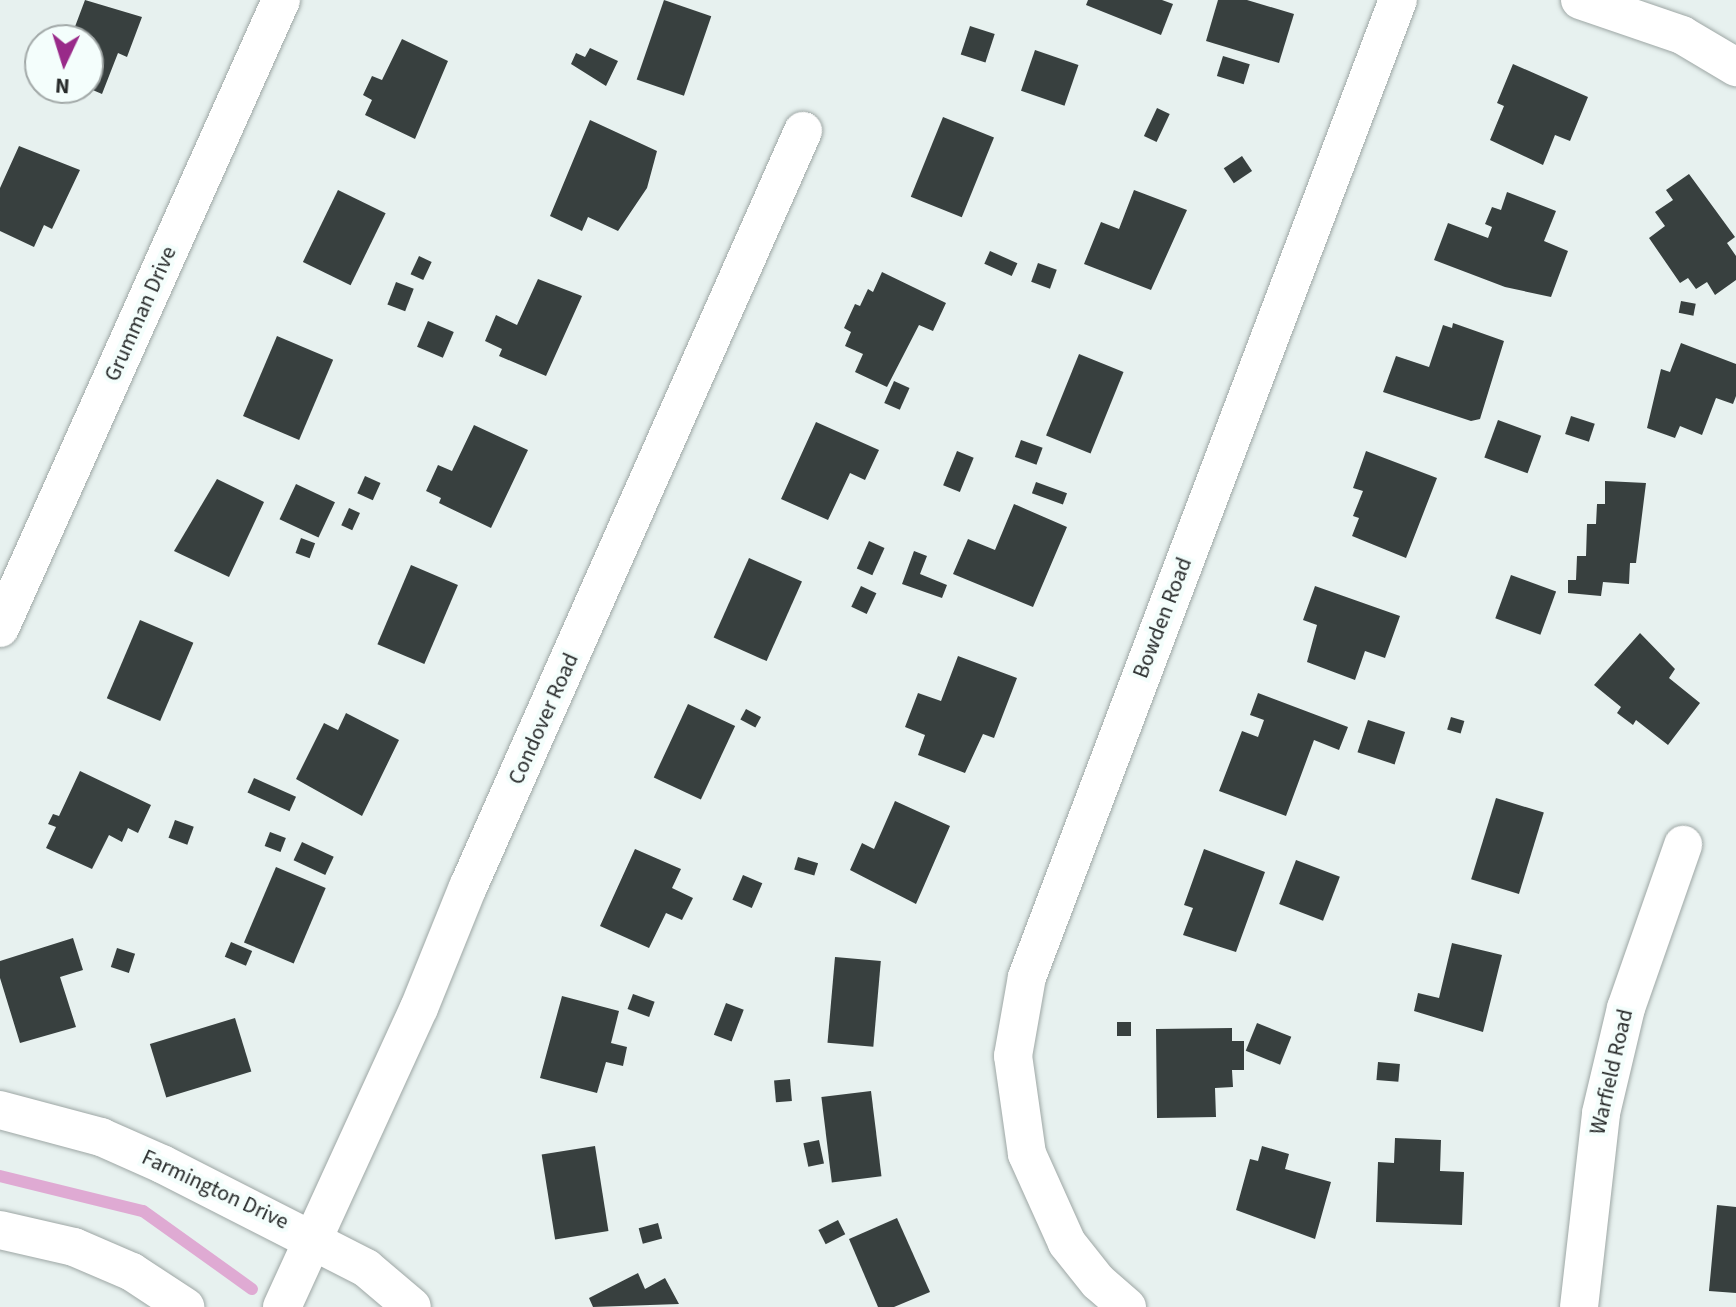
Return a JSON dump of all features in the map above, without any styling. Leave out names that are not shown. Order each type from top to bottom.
[{"type":"street","name":"Grumman Drive","points":[[0,628],[281,0]]},
{"type":"street","name":"Bowden Road","points":[[1127,1307],[1098,1282],[1067,1243],[1038,1186],[1019,1121],[1013,1056],[1027,977],[1398,0]]},
{"type":"street","points":[[1580,0],[1682,35],[1736,67]]},
{"type":"street","name":"Condover Road","points":[[282,1307],[803,131]]},
{"type":"street","name":"Warfield Road","points":[[1579,1307],[1601,1113],[1626,1008],[1683,845]]},
{"type":"street","name":"Farmington Drive","points":[[0,1110],[101,1137],[314,1238],[366,1268],[412,1307]]},
{"type":"street","points":[[0,1230],[74,1247],[132,1272],[185,1307]]},
{"type":"building","points":[[85,0],[142,17],[127,57],[118,53],[104,89],[104,24],[76,24]]},
{"type":"building","points":[[664,0],[711,16],[684,96],[637,79]]},
{"type":"building","points":[[1088,0],[1162,0],[1173,4],[1161,35],[1086,5]]},
{"type":"building","points":[[1218,0],[1247,0],[1294,14],[1279,63],[1206,41]]},
{"type":"building","points":[[970,26],[995,34],[985,63],[961,55]]},
{"type":"building","points":[[402,39],[448,61],[415,139],[365,115],[372,100],[363,95],[372,76],[382,80]]},
{"type":"building","points":[[590,48],[618,61],[606,86],[571,64],[576,53],[585,57]]},
{"type":"building","points":[[1035,50],[1078,65],[1064,106],[1021,91]]},
{"type":"building","points":[[1223,56],[1250,64],[1244,84],[1217,76]]},
{"type":"building","points":[[1513,64],[1588,97],[1570,141],[1555,135],[1543,165],[1490,140],[1504,106],[1497,103]]},
{"type":"building","points":[[1157,108],[1170,114],[1157,142],[1144,136]]},
{"type":"building","points":[[943,117],[994,138],[962,217],[911,197]]},
{"type":"building","points":[[590,120],[657,151],[647,188],[618,231],[588,217],[582,231],[550,216]]},
{"type":"building","points":[[19,146],[80,170],[52,229],[44,225],[34,247],[0,231],[0,188]]},
{"type":"building","points":[[1242,156],[1252,171],[1234,183],[1224,168]]},
{"type":"building","points":[[1689,174],[1735,237],[1727,243],[1736,256],[1736,280],[1715,295],[1707,282],[1696,289],[1688,278],[1680,283],[1649,238],[1665,226],[1655,212],[1673,200],[1666,190]]},
{"type":"building","points":[[338,190],[386,213],[351,285],[303,262]]},
{"type":"building","points":[[1134,190],[1187,210],[1151,290],[1084,264],[1101,222],[1119,229]]},
{"type":"building","points":[[1507,192],[1556,211],[1544,241],[1568,251],[1551,297],[1505,287],[1434,260],[1448,223],[1488,238],[1492,227],[1485,224],[1492,207],[1501,210]]},
{"type":"building","points":[[990,251],[1017,263],[1012,276],[984,264]]},
{"type":"building","points":[[419,256],[432,262],[423,280],[411,274]]},
{"type":"building","points":[[1038,263],[1057,270],[1050,289],[1031,282]]},
{"type":"building","points":[[882,272],[946,303],[933,331],[919,325],[887,387],[855,372],[863,354],[845,346],[851,332],[844,328],[855,304],[860,306],[868,289],[873,292]]},
{"type":"building","points":[[538,279],[582,296],[546,376],[499,356],[502,349],[485,341],[496,315],[517,325]]},
{"type":"building","points":[[396,282],[414,289],[405,311],[387,304]]},
{"type":"building","points":[[1681,301],[1696,304],[1693,316],[1679,313]]},
{"type":"building","points":[[428,321],[454,332],[443,358],[417,347]]},
{"type":"building","points":[[1453,323],[1504,341],[1480,419],[1471,421],[1383,392],[1396,356],[1429,367],[1443,325],[1452,328]]},
{"type":"building","points":[[277,336],[333,360],[299,440],[243,416]]},
{"type":"building","points":[[1681,343],[1736,364],[1736,396],[1733,404],[1716,398],[1702,435],[1680,426],[1675,438],[1647,428],[1661,369],[1670,372]]},
{"type":"building","points":[[1079,354],[1124,372],[1091,454],[1046,436]]},
{"type":"building","points":[[894,381],[910,388],[900,410],[884,403]]},
{"type":"building","points":[[1571,416],[1595,424],[1589,442],[1565,434]]},
{"type":"building","points":[[1498,420],[1541,436],[1528,473],[1484,458]]},
{"type":"building","points":[[816,422],[879,450],[865,480],[850,473],[828,520],[781,499]]},
{"type":"building","points":[[474,425],[528,450],[491,528],[439,503],[441,498],[426,491],[438,465],[452,471]]},
{"type":"building","points":[[1021,440],[1043,448],[1036,465],[1015,457]]},
{"type":"building","points":[[957,451],[974,458],[960,492],[943,485]]},
{"type":"building","points":[[1366,451],[1437,478],[1406,558],[1352,536],[1359,518],[1353,516],[1363,491],[1353,488]]},
{"type":"building","points":[[365,476],[381,483],[373,500],[357,493]]},
{"type":"building","points":[[217,479],[264,502],[229,577],[174,551]]},
{"type":"building","points":[[1605,481],[1646,483],[1636,563],[1630,563],[1629,584],[1603,582],[1601,596],[1568,593],[1568,580],[1576,580],[1577,556],[1586,556],[1587,524],[1596,524],[1597,504],[1605,504]]},
{"type":"building","points":[[1036,482],[1067,493],[1063,505],[1032,493]]},
{"type":"building","points":[[296,484],[335,502],[318,538],[280,519]]},
{"type":"building","points":[[1014,504],[1067,527],[1033,607],[953,574],[968,539],[995,550]]},
{"type":"building","points":[[349,508],[360,513],[352,530],[341,525]]},
{"type":"building","points":[[301,538],[315,543],[310,558],[296,553]]},
{"type":"building","points":[[869,541],[885,548],[872,575],[857,568]]},
{"type":"building","points":[[914,551],[927,556],[920,574],[947,585],[942,598],[902,584]]},
{"type":"building","points":[[749,558],[802,582],[767,661],[714,637]]},
{"type":"building","points":[[411,565],[458,585],[424,664],[377,644]]},
{"type":"building","points":[[1511,575],[1556,591],[1540,635],[1495,618]]},
{"type":"building","points":[[861,586],[876,593],[867,614],[851,607]]},
{"type":"building","points":[[1315,586],[1400,616],[1385,658],[1365,651],[1355,680],[1307,662],[1317,625],[1303,620]]},
{"type":"building","points":[[140,620],[193,643],[160,721],[107,698]]},
{"type":"building","points":[[1640,633],[1675,669],[1669,678],[1700,703],[1668,745],[1636,720],[1633,725],[1617,713],[1621,707],[1594,685]]},
{"type":"building","points":[[958,656],[1017,678],[994,738],[983,734],[965,773],[918,755],[925,735],[905,727],[918,693],[941,701]]},
{"type":"building","points":[[1258,693],[1348,727],[1339,750],[1314,740],[1286,816],[1219,791],[1242,731],[1258,737],[1264,720],[1250,715]]},
{"type":"building","points":[[688,704],[735,726],[701,799],[654,777]]},
{"type":"building","points":[[746,709],[761,717],[755,728],[740,720]]},
{"type":"building","points":[[346,713],[399,740],[362,816],[296,779],[324,723],[338,730]]},
{"type":"building","points":[[1451,717],[1464,721],[1461,734],[1447,729]]},
{"type":"building","points":[[1368,720],[1405,732],[1395,764],[1357,752]]},
{"type":"building","points":[[80,771],[151,805],[138,833],[128,828],[122,842],[109,835],[92,869],[46,848],[56,827],[48,824],[53,814],[59,816]]},
{"type":"building","points":[[254,778],[296,797],[290,811],[247,793]]},
{"type":"building","points":[[1496,798],[1544,813],[1519,894],[1471,879]]},
{"type":"building","points":[[895,801],[950,826],[916,904],[850,870],[862,843],[874,849]]},
{"type":"building","points":[[175,820],[194,827],[187,845],[169,838]]},
{"type":"building","points":[[270,832],[286,838],[280,852],[265,846]]},
{"type":"building","points":[[302,842],[334,857],[325,875],[294,860]]},
{"type":"building","points":[[635,849],[681,869],[672,888],[693,898],[682,920],[666,913],[649,948],[600,926]]},
{"type":"building","points":[[1204,849],[1265,872],[1236,952],[1183,935],[1193,908],[1184,905]]},
{"type":"building","points":[[798,857],[818,863],[814,876],[794,869]]},
{"type":"building","points":[[1296,860],[1340,877],[1323,921],[1279,904]]},
{"type":"building","points":[[276,867],[326,888],[294,964],[244,942]]},
{"type":"building","points":[[743,875],[762,883],[752,908],[732,900]]},
{"type":"building","points":[[73,938],[83,970],[60,977],[76,1027],[20,1043],[0,978],[0,961]]},
{"type":"building","points":[[231,942],[252,951],[246,966],[225,957]]},
{"type":"building","points":[[1452,943],[1502,955],[1483,1032],[1414,1011],[1418,993],[1439,998]]},
{"type":"building","points":[[117,948],[135,954],[129,973],[111,967]]},
{"type":"building","points":[[835,957],[881,961],[873,1047],[828,1043]]},
{"type":"building","points":[[633,994],[655,1002],[649,1017],[628,1009]]},
{"type":"building","points":[[562,996],[619,1011],[611,1043],[627,1047],[623,1066],[606,1062],[597,1093],[540,1078]]},
{"type":"building","points":[[726,1003],[744,1010],[732,1042],[714,1035]]},
{"type":"building","points":[[235,1018],[251,1072],[166,1098],[150,1044]]},
{"type":"building","points":[[1117,1022],[1131,1022],[1131,1036],[1117,1036]]},
{"type":"building","points":[[1257,1023],[1291,1037],[1280,1065],[1246,1051]]},
{"type":"building","points":[[1232,1028],[1232,1041],[1244,1041],[1244,1070],[1232,1070],[1233,1087],[1215,1088],[1216,1117],[1157,1118],[1156,1029]]},
{"type":"building","points":[[1378,1062],[1400,1064],[1398,1082],[1376,1080]]},
{"type":"building","points":[[790,1079],[792,1101],[776,1102],[774,1080]]},
{"type":"building","points":[[871,1091],[881,1176],[832,1182],[821,1097]]},
{"type":"building","points":[[1395,1138],[1441,1140],[1440,1171],[1464,1172],[1462,1225],[1376,1222],[1378,1162],[1394,1163]]},
{"type":"building","points":[[819,1140],[824,1163],[808,1167],[803,1143]]},
{"type":"building","points":[[595,1146],[608,1231],[555,1239],[542,1154]]},
{"type":"building","points":[[1262,1146],[1289,1154],[1285,1169],[1331,1182],[1315,1239],[1236,1210],[1250,1159],[1258,1161]]},
{"type":"building","points":[[1717,1205],[1736,1207],[1736,1293],[1709,1291]]},
{"type":"building","points":[[897,1218],[930,1292],[894,1307],[878,1307],[849,1239]]},
{"type":"building","points":[[838,1220],[845,1234],[826,1244],[818,1230]]},
{"type":"building","points":[[658,1223],[662,1238],[643,1244],[639,1228]]},
{"type":"building","points":[[638,1273],[645,1289],[665,1278],[679,1304],[593,1307],[589,1298]]},
{"type":"waterway","points":[[0,1176],[143,1211],[252,1289]]}]
